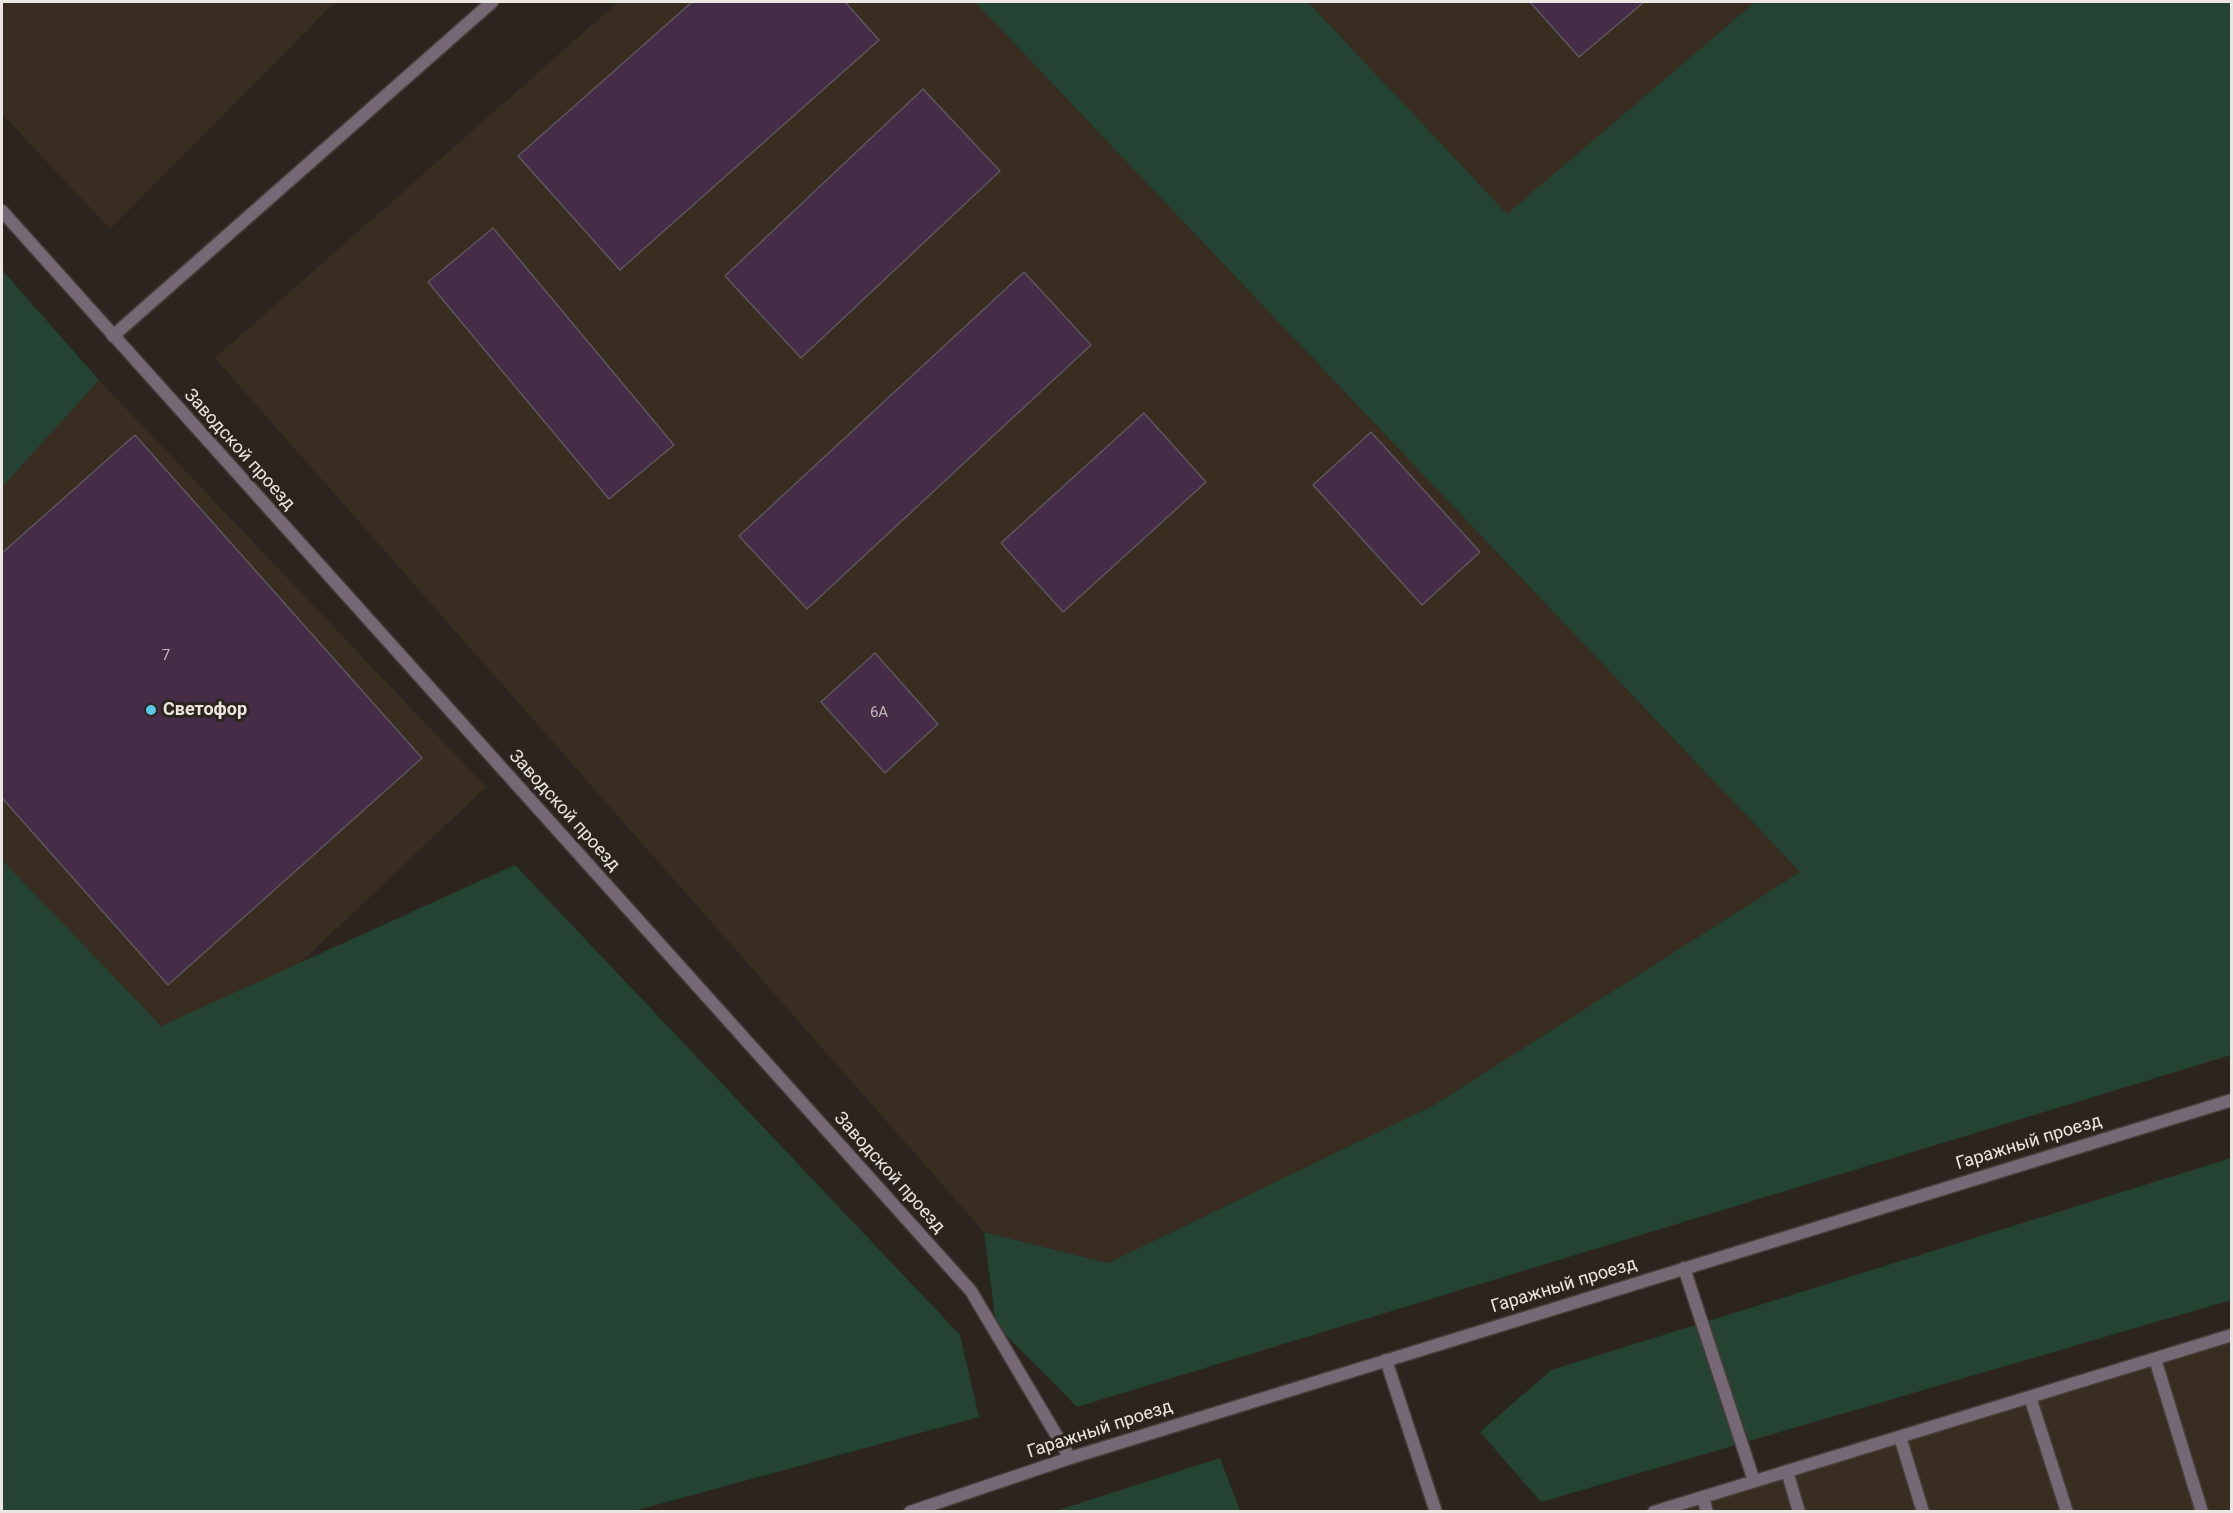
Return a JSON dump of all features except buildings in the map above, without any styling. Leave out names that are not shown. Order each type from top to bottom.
[{"type":"street","points":[[113,336],[492,2]]},
{"type":"street","name":"Заводской проезд","points":[[2,211],[971,1291],[1070,1458]]},
{"type":"street","name":"Гаражный проезд","points":[[909,1512],[1070,1458],[2232,1100]]},
{"type":"street","points":[[1684,1268],[1754,1481]]},
{"type":"street","points":[[1654,1512],[2232,1335]]},
{"type":"street","points":[[2155,1359],[2202,1512]]},
{"type":"street","points":[[1386,1360],[1436,1512]]},
{"type":"street","points":[[2030,1397],[2067,1512]]},
{"type":"street","points":[[1900,1437],[1923,1512]]},
{"type":"street","points":[[1787,1471],[1799,1512]]},
{"type":"street","points":[[1702,1497],[1707,1512]]},
{"type":"shaded area","points":[[2,2],[335,2],[110,229],[2,114]]},
{"type":"shaded area","points":[[618,2],[975,2],[1800,872],[1434,1105],[1108,1263],[984,1232],[215,358]]},
{"type":"shaded area","points":[[1308,2],[1755,2],[1507,215]]},
{"type":"shaded area","points":[[99,380],[486,787],[165,1091],[2,918],[2,473]]},
{"type":"shaded area","points":[[2231,1335],[2231,1511],[1654,1512]]},
{"type":"green space","points":[[975,2],[1308,2],[1507,214],[1755,2],[2231,2],[2231,1055],[1077,1407],[996,1325],[984,1232],[1108,1263],[1434,1105],[1800,872]]},
{"type":"green space","points":[[2,270],[99,380],[2,487]]},
{"type":"green space","points":[[2,860],[161,1026],[515,865],[960,1335],[979,1417],[634,1511],[2,1511]]},
{"type":"green space","points":[[2231,1158],[2231,1300],[1541,1502],[1480,1432],[1551,1370]]},
{"type":"green space","points":[[1220,1458],[1240,1511],[1055,1511]]},
{"type":"place","name":"Светофор","points":[[151,710]]}]
